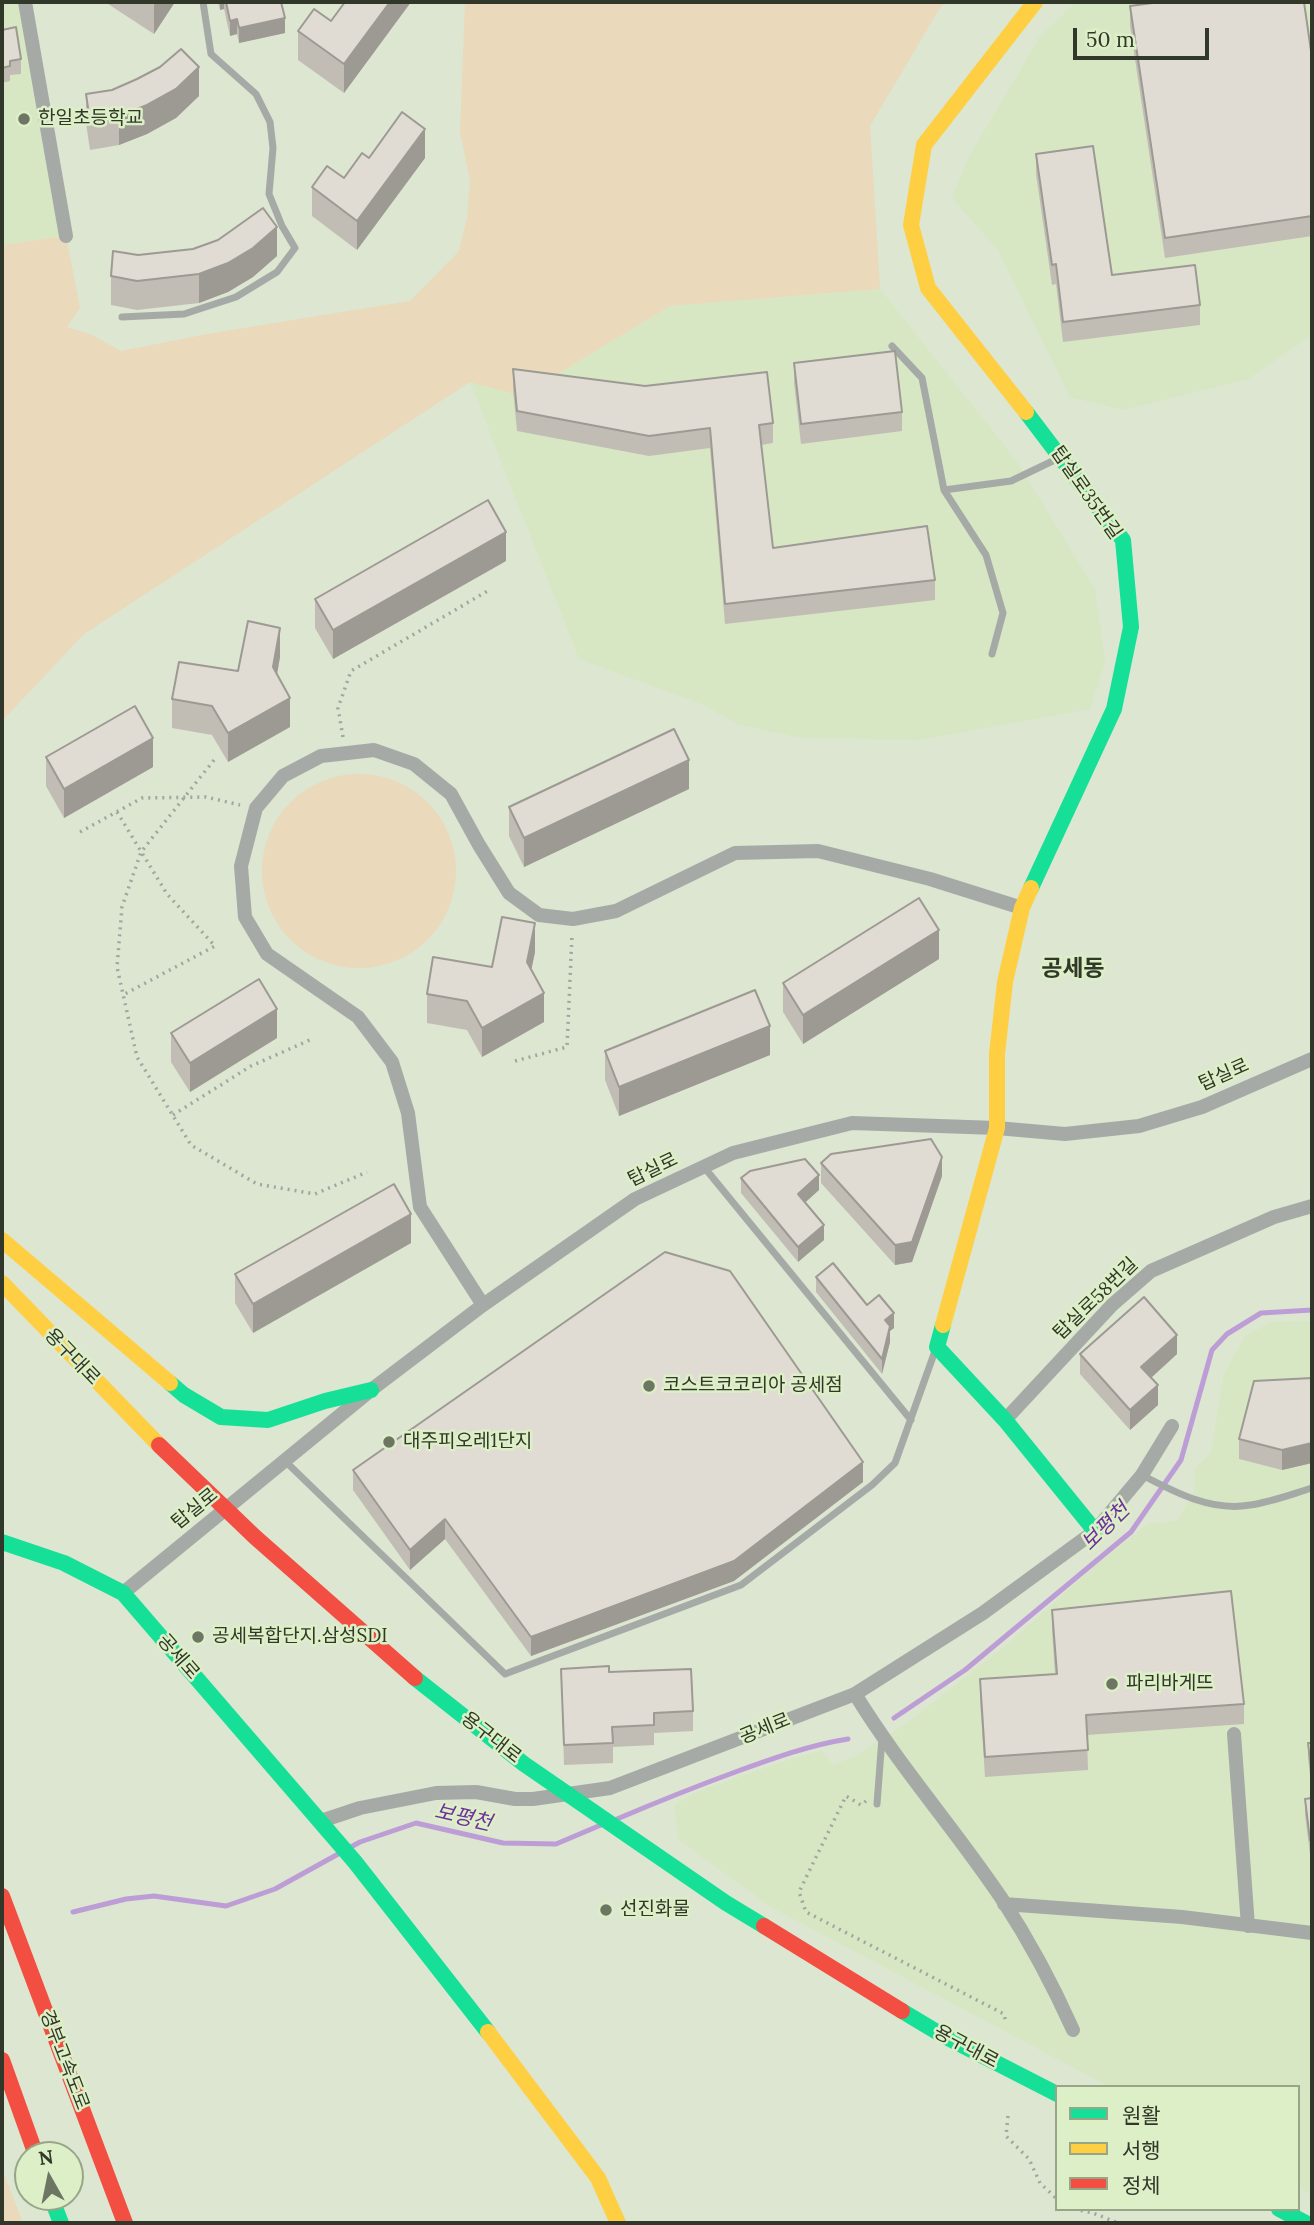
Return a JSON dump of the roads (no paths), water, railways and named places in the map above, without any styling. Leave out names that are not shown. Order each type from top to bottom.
[{"type":"main road","name":"탑실로35번길","points":[[937,1348],[997,1128],[997,1054],[1002,1006],[1022,908],[1114,709],[1131,627],[1122,540],[1061,456],[928,288],[911,225],[924,145],[1035,2]]},
{"type":"main road","points":[[2,1240],[184,1395],[220,1417],[268,1420],[325,1401],[371,1390]]},
{"type":"main road","name":"용구대로","points":[[2,1283],[167,1455],[344,1618],[415,1679],[524,1764],[726,1903],[942,2035],[1055,2093]]},
{"type":"main road","points":[[937,1348],[1005,1420],[1095,1531]]},
{"type":"main road","name":"공세로","points":[[2,1542],[42,1552],[123,1593],[325,1826]]},
{"type":"main road","points":[[325,1826],[532,2088],[598,2178],[618,2223]]},
{"type":"main road","name":"경부고속도로","points":[[2,1896],[125,2223]]},
{"type":"main road","points":[[2,2060],[31,2141]]},
{"type":"main road","points":[[1283,2211],[1306,2223]]},
{"type":"street","points":[[25,2],[66,236]]},
{"type":"street","points":[[483,1305],[419,1207],[408,1114],[392,1062],[358,1017],[267,954],[246,917],[241,866],[256,808],[283,776],[321,756],[374,750],[414,764],[451,794],[509,893],[539,915],[573,919],[616,911],[736,853],[818,851],[930,879],[1022,908]]},
{"type":"street","name":"탑실로","points":[[123,1593],[371,1390],[483,1305],[635,1199],[733,1153],[852,1123],[997,1128],[1065,1134],[1139,1126],[1202,1107],[1312,1059]]},
{"type":"street","name":"탑실로58번길","points":[[1005,1420],[1112,1305],[1151,1271],[1274,1217],[1312,1206]]},
{"type":"street","name":"공세로","points":[[325,1826],[403,1798],[454,1791],[533,1799],[610,1788],[855,1694],[983,1613],[1095,1531],[1142,1475],[1172,1426]]},
{"type":"street","points":[[855,1694],[882,1738],[1004,1904],[1048,1974],[1073,2030]]},
{"type":"street","points":[[1234,1734],[1248,1926]]},
{"type":"street","points":[[1004,1904],[1182,1917],[1312,1933]]},
{"type":"lane","points":[[122,317],[184,314],[236,297],[277,272],[295,248],[282,226],[269,194],[272,148],[270,122],[256,94],[211,54],[204,2]]},
{"type":"lane","points":[[892,346],[922,378],[944,490],[986,555],[1003,613],[992,654]]},
{"type":"lane","points":[[944,490],[1011,481],[1061,456]]},
{"type":"lane","points":[[704,1167],[911,1420]]},
{"type":"lane","points":[[285,1461],[505,1674],[741,1585],[872,1485],[895,1463],[937,1348]]},
{"type":"lane","points":[[1142,1475],[1183,1496],[1216,1504],[1248,1506],[1312,1488]]},
{"type":"lane","points":[[874,1801],[882,1738]]},
{"type":"waterway","name":"보평천","points":[[894,1718],[965,1670],[1131,1532],[1181,1460],[1212,1350],[1227,1334],[1261,1313],[1312,1310]]},
{"type":"waterway","name":"보평천","points":[[617,1819],[765,1761],[848,1739]]},
{"type":"waterway","name":"보평천","points":[[349,1848],[416,1823],[503,1843],[556,1844],[601,1825]]},
{"type":"waterway","name":"보평천","points":[[73,1912],[126,1899],[154,1896],[226,1906],[275,1889],[340,1853]]},
{"type":"place","name":"한일초등학교","points":[[24,119]]},
{"type":"place","name":"코스트코코리아 공세점","points":[[649,1386]]},
{"type":"place","name":"대주피오레1단지","points":[[389,1442]]},
{"type":"place","name":"공세복합단지.삼성SDI","points":[[198,1637]]},
{"type":"place","name":"파리바게뜨","points":[[1112,1684]]},
{"type":"place","name":"선진화물","points":[[606,1910]]},
{"type":"district","name":"공세동","points":[[1073,969]]}]
